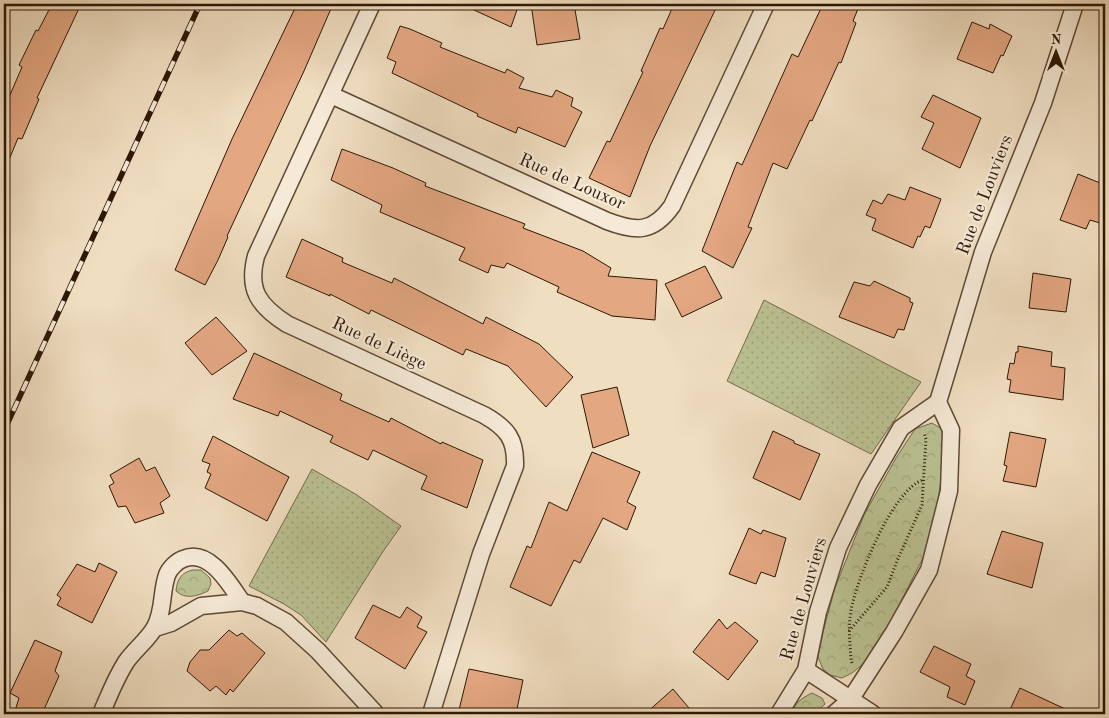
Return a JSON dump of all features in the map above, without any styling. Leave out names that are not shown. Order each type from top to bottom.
[{"type":"street","name":"Rue de Liège","points":[[372,4],[256,256],[252,279],[254,290],[259,300],[274,316],[287,324],[497,422],[506,430],[512,442],[515,453],[515,466],[481,554],[431,714]]},
{"type":"street","name":"Rue de Louxor","points":[[330,95],[607,221],[623,227],[645,228],[655,224],[664,217],[672,206],[766,4]]},
{"type":"street","name":"Rue de Louviers","points":[[778,714],[806,670],[818,612],[838,548],[868,486],[900,428],[938,402],[983,252],[1043,103],[1075,4]]},
{"type":"street","points":[[834,714],[850,700],[894,632],[929,570],[949,491],[951,430],[938,402]]},
{"type":"street","points":[[102,714],[113,685],[126,662],[155,628],[163,604],[167,574],[178,560],[191,556],[204,559],[217,569],[242,602]]},
{"type":"street","points":[[155,628],[171,623],[201,606],[242,602],[257,606],[286,622],[318,651],[376,714]]},
{"type":"street","points":[[806,670],[873,714]]},
{"type":"path","points":[[849,631],[887,588],[896,561],[922,505],[926,439],[924,431]]},
{"type":"path","points":[[863,680],[851,660],[849,631],[856,588],[878,536],[892,509],[916,482],[923,480]]},
{"type":"green space","points":[[764,300],[921,382],[871,454],[727,381]]},
{"type":"green space","points":[[932,423],[942,429],[944,457],[937,506],[923,558],[881,640],[863,664],[842,678],[830,675],[823,669],[818,657],[823,632],[835,588],[864,515],[896,458],[915,429]]},
{"type":"green space","points":[[312,469],[357,495],[401,526],[326,642],[301,615],[249,586]]},
{"type":"green space","points":[[193,570],[201,570],[210,578],[211,584],[208,591],[192,596],[184,596],[176,591],[179,580],[183,574]]},
{"type":"green space","points":[[812,693],[822,698],[825,704],[814,714],[792,714],[799,701]]},
{"type":"building","points":[[52,4],[81,4],[37,98],[39,99],[22,139],[18,138],[4,172],[4,109],[22,67],[19,65],[36,30],[38,31]]},
{"type":"building","points":[[297,4],[333,4],[205,285],[175,270],[232,139]]},
{"type":"building","points":[[461,4],[519,4],[511,27]]},
{"type":"building","points":[[531,4],[574,4],[580,39],[537,45]]},
{"type":"building","points":[[674,4],[718,4],[650,146],[630,197],[589,178],[607,141],[610,142],[643,72],[641,71],[660,28],[663,29]]},
{"type":"building","points":[[823,4],[860,4],[853,21],[856,23],[841,63],[839,62],[812,121],[810,120],[787,169],[773,163],[748,227],[752,228],[733,268],[702,251],[737,162],[742,165],[792,54],[798,57]]},
{"type":"building","points":[[972,22],[989,29],[990,24],[1012,36],[993,73],[957,59]]},
{"type":"building","points":[[400,26],[442,43],[440,47],[505,73],[507,69],[524,78],[519,88],[552,97],[556,90],[573,98],[571,106],[582,112],[565,147],[518,127],[516,133],[477,116],[478,114],[392,73],[396,62],[387,58]]},
{"type":"building","points":[[933,95],[981,118],[960,168],[922,149],[934,123],[921,117]]},
{"type":"building","points":[[342,149],[393,168],[426,183],[425,186],[525,224],[523,228],[583,251],[611,268],[608,276],[657,280],[655,320],[612,316],[557,292],[559,287],[507,263],[504,268],[491,265],[488,273],[459,260],[465,248],[380,212],[382,205],[331,180]]},
{"type":"building","points":[[1078,174],[1105,185],[1105,209],[1100,223],[1090,220],[1086,229],[1060,220]]},
{"type":"building","points":[[910,187],[941,199],[930,228],[925,226],[913,248],[872,230],[876,219],[866,215],[873,200],[882,204],[888,194],[905,200]]},
{"type":"building","points":[[302,239],[343,258],[342,262],[392,283],[394,278],[483,324],[486,317],[539,344],[573,377],[546,407],[508,366],[466,349],[463,355],[371,310],[369,314],[330,294],[330,296],[286,277]]},
{"type":"building","points":[[705,266],[722,298],[682,317],[665,284]]},
{"type":"building","points":[[1033,273],[1071,279],[1066,312],[1029,308]]},
{"type":"building","points":[[874,281],[910,298],[910,302],[913,303],[904,330],[898,329],[894,338],[839,317],[854,282],[870,286]]},
{"type":"building","points":[[216,317],[247,351],[212,375],[185,343]]},
{"type":"building","points":[[1018,346],[1052,352],[1051,366],[1065,368],[1063,400],[1009,392],[1011,380],[1007,379],[1010,363],[1014,364]]},
{"type":"building","points":[[254,353],[342,394],[340,400],[389,422],[391,418],[441,444],[442,442],[483,460],[467,508],[421,489],[427,476],[373,450],[368,460],[330,442],[333,436],[280,411],[278,416],[233,399]]},
{"type":"building","points":[[617,387],[629,435],[593,448],[581,395]]},
{"type":"building","points":[[773,431],[794,441],[794,443],[820,454],[800,500],[753,478]]},
{"type":"building","points":[[1010,432],[1046,439],[1036,487],[1003,481],[1007,466],[1004,465]]},
{"type":"building","points":[[213,436],[289,477],[267,521],[205,488],[211,474],[207,472],[210,464],[202,461]]},
{"type":"building","points":[[592,452],[640,472],[627,502],[636,507],[627,530],[603,518],[580,563],[574,560],[551,606],[510,587],[527,546],[531,548],[549,502],[567,511]]},
{"type":"building","points":[[139,458],[146,471],[155,467],[170,496],[160,503],[164,513],[135,523],[126,506],[118,507],[109,486],[114,483],[110,475]]},
{"type":"building","points":[[749,528],[761,534],[763,530],[786,538],[775,577],[761,572],[756,584],[729,574]]},
{"type":"building","points":[[1002,531],[1043,543],[1032,588],[987,574]]},
{"type":"building","points":[[99,563],[117,572],[92,623],[57,605],[61,598],[57,595],[77,564],[95,572]]},
{"type":"building","points":[[373,605],[400,618],[407,607],[422,617],[417,627],[427,632],[405,669],[355,638]]},
{"type":"building","points":[[719,619],[727,629],[735,622],[758,641],[728,680],[693,652]]},
{"type":"building","points":[[229,630],[237,636],[242,633],[265,653],[233,692],[230,689],[226,695],[216,686],[210,691],[187,671],[190,662],[200,650],[209,650]]},
{"type":"building","points":[[35,640],[62,652],[55,671],[59,676],[42,714],[14,714],[19,698],[10,693]]},
{"type":"building","points":[[934,646],[971,664],[966,676],[975,681],[965,705],[947,697],[950,687],[920,672]]},
{"type":"building","points":[[469,669],[523,680],[516,714],[458,714]]},
{"type":"building","points":[[1020,688],[1076,714],[1008,714]]},
{"type":"building","points":[[673,689],[694,714],[645,714]]},
{"type":"railway","points":[[4,431],[200,4]]}]
